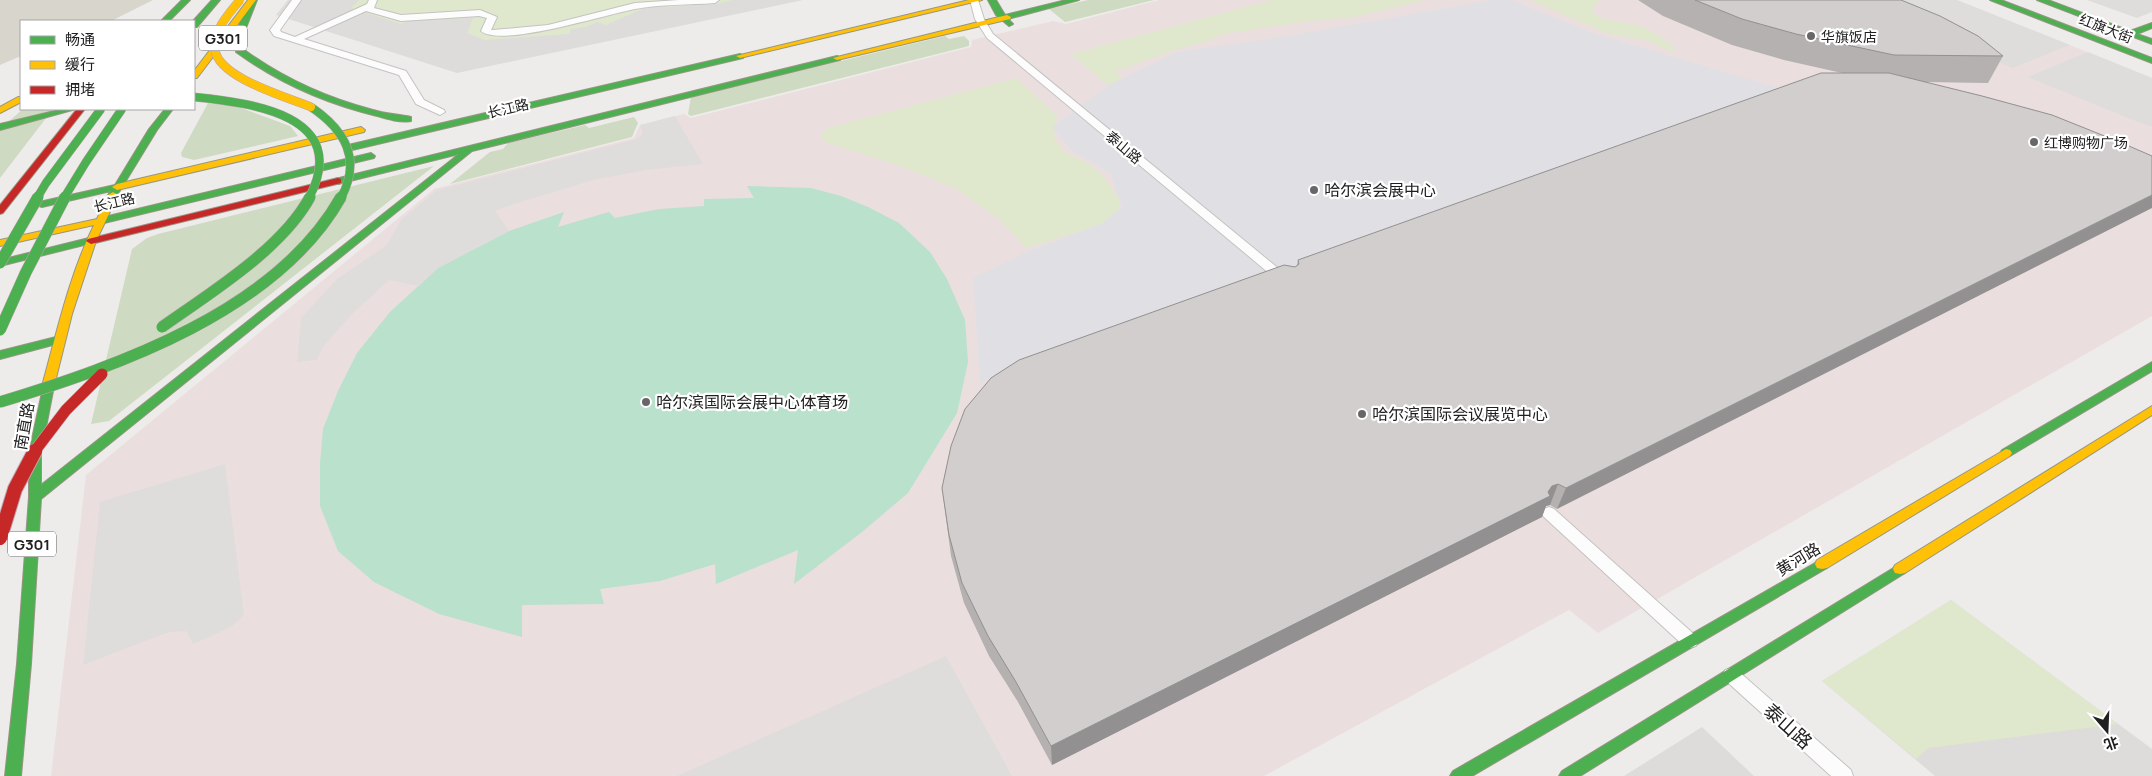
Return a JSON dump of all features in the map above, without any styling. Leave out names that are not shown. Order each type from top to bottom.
[{"type":"main road","points":[[161,17],[176,0]]},
{"type":"main road","points":[[161,17],[186,0]]},
{"type":"main road","points":[[179,20],[198,0]]},
{"type":"main road","points":[[195,24],[216,0]]},
{"type":"main road","points":[[0,402],[37,392],[106,368],[155,346],[205,319],[257,285],[300,251],[325,224],[340,201],[348,184],[351,166],[350,152],[335,126],[315,109],[283,94],[248,82],[218,62],[213,51],[216,36],[219,28],[240,0]]},
{"type":"main road","points":[[253,0],[240,31],[238,44],[240,51],[249,58],[275,74],[373,113],[385,117],[416,118]]},
{"type":"main road","name":"G301","points":[[195,75],[253,0]]},
{"type":"main road","points":[[889,9],[928,0]]},
{"type":"main road","points":[[0,263],[980,23],[1006,21],[1075,0]]},
{"type":"main road","name":"红旗大街","points":[[1994,0],[2152,61]]},
{"type":"main road","name":"红旗大街","points":[[2016,0],[2152,53]]},
{"type":"main road","name":"红旗大街","points":[[2041,0],[2152,42]]},
{"type":"main road","name":"红旗大街","points":[[2066,0],[2149,28]]},
{"type":"main road","name":"长江路","points":[[664,86],[975,3]]},
{"type":"main road","name":"长江路","points":[[303,159],[975,3],[997,4]]},
{"type":"main road","points":[[997,4],[1006,21]]},
{"type":"main road","points":[[2130,34],[2149,28]]},
{"type":"main road","points":[[0,103],[20,93]]},
{"type":"main road","points":[[0,538],[8,501],[29,459],[57,418],[95,380],[123,356],[264,251],[292,223],[315,188],[322,160],[318,144],[306,128],[295,120],[264,108],[195,97]]},
{"type":"main road","points":[[0,110],[20,100]]},
{"type":"main road","points":[[0,118],[20,105]]},
{"type":"main road","points":[[0,263],[14,235],[44,186],[100,110]]},
{"type":"main road","points":[[0,127],[77,111],[104,110]]},
{"type":"main road","points":[[0,330],[21,278],[46,228],[103,133],[121,110]]},
{"type":"main road","name":"南直路","points":[[13,776],[24,664],[35,497],[34,453],[44,401],[90,241],[117,188],[153,129],[168,110]]},
{"type":"main road","points":[[0,212],[77,111]]},
{"type":"main road","points":[[0,212],[117,188],[445,111]]},
{"type":"main road","points":[[35,497],[473,147]]},
{"type":"main road","name":"长江路","points":[[0,243],[382,154]]},
{"type":"main road","name":"长江路","points":[[90,208],[128,200]]},
{"type":"main road","name":"长江路","points":[[9,227],[72,212]]},
{"type":"main road","points":[[0,355],[60,340]]},
{"type":"main road","name":"黄河路","points":[[1458,776],[2152,366]]},
{"type":"main road","points":[[1567,776],[2152,410]]},
{"type":"main road","points":[[8,698],[24,664]]},
{"type":"street","points":[[297,0],[275,30],[277,34],[404,73],[420,102],[445,111]]},
{"type":"street","points":[[371,3],[369,9],[401,18],[488,14],[492,17],[486,31],[492,33],[548,28],[635,6],[715,0]]},
{"type":"street","points":[[295,40],[371,3]]},
{"type":"street","name":"泰山路","points":[[975,3],[980,23],[990,36],[1288,283]]},
{"type":"street","points":[[1550,513],[1690,640]]},
{"type":"street","name":"泰山路","points":[[1731,675],[1844,776]]},
{"type":"shaded area","points":[[0,0],[153,0],[113,20],[20,20],[20,56],[0,65]]},
{"type":"shaded area","points":[[288,0],[803,0],[457,73],[276,15]]},
{"type":"shaded area","points":[[1159,0],[1957,0],[2152,78],[2152,316],[1598,633],[1569,610],[1264,776],[51,776],[86,475],[434,189],[634,138],[640,125],[684,114],[691,118],[971,47],[972,40],[1053,21],[1066,24]]},
{"type":"shaded area","name":"哈尔滨会展中心","points":[[1492,0],[1512,0],[1593,33],[1786,90],[980,383],[973,278],[1026,252],[1103,223],[1122,207],[1110,173],[1072,151],[1052,127],[1110,84],[1177,52],[1282,37]]},
{"type":"shaded area","points":[[1850,0],[1957,0],[2070,45],[2013,68]]},
{"type":"shaded area","points":[[2087,0],[2152,0],[2152,12],[2137,18]]},
{"type":"shaded area","points":[[2088,52],[2152,78],[2152,127],[2028,77]]},
{"type":"shaded area","points":[[675,116],[703,164],[646,170],[593,180],[495,211],[509,231],[438,268],[419,286],[389,280],[351,315],[322,348],[317,360],[297,362],[301,318],[337,279],[387,245],[401,220],[437,190],[637,139],[643,133],[640,125]]},
{"type":"shaded area","points":[[225,464],[244,615],[231,627],[193,644],[186,631],[169,632],[83,665],[100,502]]},
{"type":"shaded area","points":[[1951,600],[2152,749],[2152,776],[1935,776],[1822,681]]},
{"type":"shaded area","points":[[946,656],[1012,776],[677,776]]},
{"type":"shaded area","points":[[1702,727],[1754,776],[1624,776]]},
{"type":"green space","points":[[359,0],[732,0],[718,4],[644,8],[606,25],[598,22],[585,27],[571,29],[569,34],[485,40],[467,33],[473,18],[407,21],[401,24],[351,8]]},
{"type":"green space","points":[[1088,0],[1154,0],[1065,22],[1049,9]]},
{"type":"green space","points":[[1272,0],[1424,0],[1354,17],[1309,21],[1222,34],[1211,40],[1171,51],[1114,72],[1133,88],[1118,94],[1071,54]]},
{"type":"green space","points":[[1530,0],[1602,0],[1596,4],[1593,12],[1598,16],[1608,20],[1631,23],[1648,29],[1677,49],[1670,51],[1649,41],[1606,33]]},
{"type":"green space","points":[[945,36],[949,39],[964,36],[969,41],[969,46],[691,116],[688,114],[691,97]]},
{"type":"green space","points":[[1017,78],[1057,116],[1054,137],[1063,151],[1087,163],[1103,175],[1120,201],[1118,212],[1107,223],[1026,248],[999,219],[955,188],[900,166],[825,142],[821,136],[828,128]]},
{"type":"green space","points":[[208,103],[236,106],[290,126],[298,136],[194,160],[182,157],[181,153]]},
{"type":"green space","points":[[22,110],[52,110],[0,178],[0,129]]},
{"type":"green space","points":[[634,117],[638,123],[632,137],[450,184],[490,152],[503,149],[508,143],[585,125],[589,128]]},
{"type":"green space","points":[[434,166],[109,421],[91,424],[132,249],[147,238],[158,234]]},
{"type":"green space","name":"哈尔滨国际会展中心体育场","points":[[747,186],[811,188],[841,196],[868,207],[899,223],[930,252],[947,279],[965,320],[968,362],[957,413],[908,493],[862,532],[794,584],[798,550],[716,584],[715,564],[660,581],[600,589],[604,604],[522,605],[522,637],[439,614],[374,582],[338,551],[320,506],[320,463],[323,429],[338,391],[357,353],[390,312],[438,268],[509,231],[564,212],[558,227],[609,212],[615,218],[659,209],[704,206],[704,199],[754,198]]},
{"type":"green space","points":[[1951,600],[2118,724],[1928,748],[1916,759],[1822,681]]},
{"type":"building","points":[[1695,0],[1901,0],[1940,16],[1978,36],[2003,56],[1894,55],[1796,34],[1742,19]]},
{"type":"building","name":"哈尔滨国际会议展览中心","points":[[1821,73],[1889,73],[2052,115],[2152,156],[2152,195],[1566,488],[1558,484],[1552,486],[1548,492],[1550,496],[1051,746],[988,636],[962,583],[949,535],[942,488],[951,446],[965,409],[991,378],[1019,360],[1284,265],[1295,267],[1299,264],[1298,260]]},
{"type":"traffic: fast","points":[[166,20],[186,0]]},
{"type":"traffic: fast","points":[[195,24],[216,0]]},
{"type":"traffic: fast","points":[[253,0],[240,33],[239,50],[272,72],[320,94],[369,112],[408,119]]},
{"type":"traffic: fast","points":[[992,0],[999,13],[1009,24]]},
{"type":"traffic: fast","points":[[1007,17],[1075,0]]},
{"type":"traffic: fast","points":[[1994,0],[2152,61]]},
{"type":"traffic: fast","points":[[2041,0],[2152,42]]},
{"type":"traffic: fast","points":[[2130,34],[2152,25]]},
{"type":"traffic: fast","points":[[348,148],[740,56]]},
{"type":"traffic: fast","points":[[338,181],[837,58]]},
{"type":"traffic: fast","points":[[162,327],[227,281],[273,242],[293,221],[309,200],[318,175],[320,153],[312,136],[300,124],[284,115],[247,104],[195,97]]},
{"type":"traffic: fast","points":[[0,402],[86,374],[173,338],[214,316],[253,291],[288,262],[334,210],[346,188],[350,175],[351,163],[345,141],[331,122],[311,107]]},
{"type":"traffic: fast","points":[[0,127],[68,110]]},
{"type":"traffic: fast","points":[[0,263],[46,183],[100,110]]},
{"type":"traffic: fast","points":[[0,330],[54,216],[103,135],[121,110]]},
{"type":"traffic: fast","points":[[113,195],[153,129],[168,110]]},
{"type":"traffic: fast","points":[[35,497],[468,151]]},
{"type":"traffic: fast","points":[[100,221],[371,156]]},
{"type":"traffic: fast","points":[[42,204],[117,187]]},
{"type":"traffic: fast","points":[[0,263],[89,241]]},
{"type":"traffic: fast","points":[[0,355],[60,340]]},
{"type":"traffic: fast","points":[[2006,453],[2152,366]]},
{"type":"traffic: fast","points":[[13,776],[24,664],[35,497],[35,453],[48,386]]},
{"type":"traffic: fast","points":[[1458,776],[1822,564]]},
{"type":"traffic: fast","points":[[1567,776],[1900,569]]},
{"type":"traffic: slow","points":[[240,0],[225,20],[215,40],[215,50],[218,59],[225,68],[238,77],[311,107]]},
{"type":"traffic: slow","points":[[195,75],[252,0]]},
{"type":"traffic: slow","points":[[740,56],[978,0]]},
{"type":"traffic: slow","points":[[837,58],[1007,17]]},
{"type":"traffic: slow","points":[[0,110],[20,100]]},
{"type":"traffic: slow","points":[[117,187],[361,130]]},
{"type":"traffic: slow","points":[[48,386],[67,314],[91,241],[113,195]]},
{"type":"traffic: slow","points":[[0,243],[100,221]]},
{"type":"traffic: slow","points":[[1900,569],[2152,410]]},
{"type":"traffic: slow","points":[[1822,564],[2006,453]]},
{"type":"traffic: jam","points":[[0,211],[80,110]]},
{"type":"traffic: jam","points":[[91,241],[338,181]]},
{"type":"traffic: jam","points":[[0,538],[6,513],[15,489],[37,447],[66,410],[102,374]]},
{"type":"place","name":"华旗饭店","points":[[1811,36]]},
{"type":"place","name":"红博购物广场","points":[[2034,142]]},
{"type":"place","name":"哈尔滨会展中心","points":[[1314,190]]},
{"type":"place","name":"哈尔滨国际会展中心体育场","points":[[646,402]]},
{"type":"place","name":"哈尔滨国际会议展览中心","points":[[1362,414]]}]
